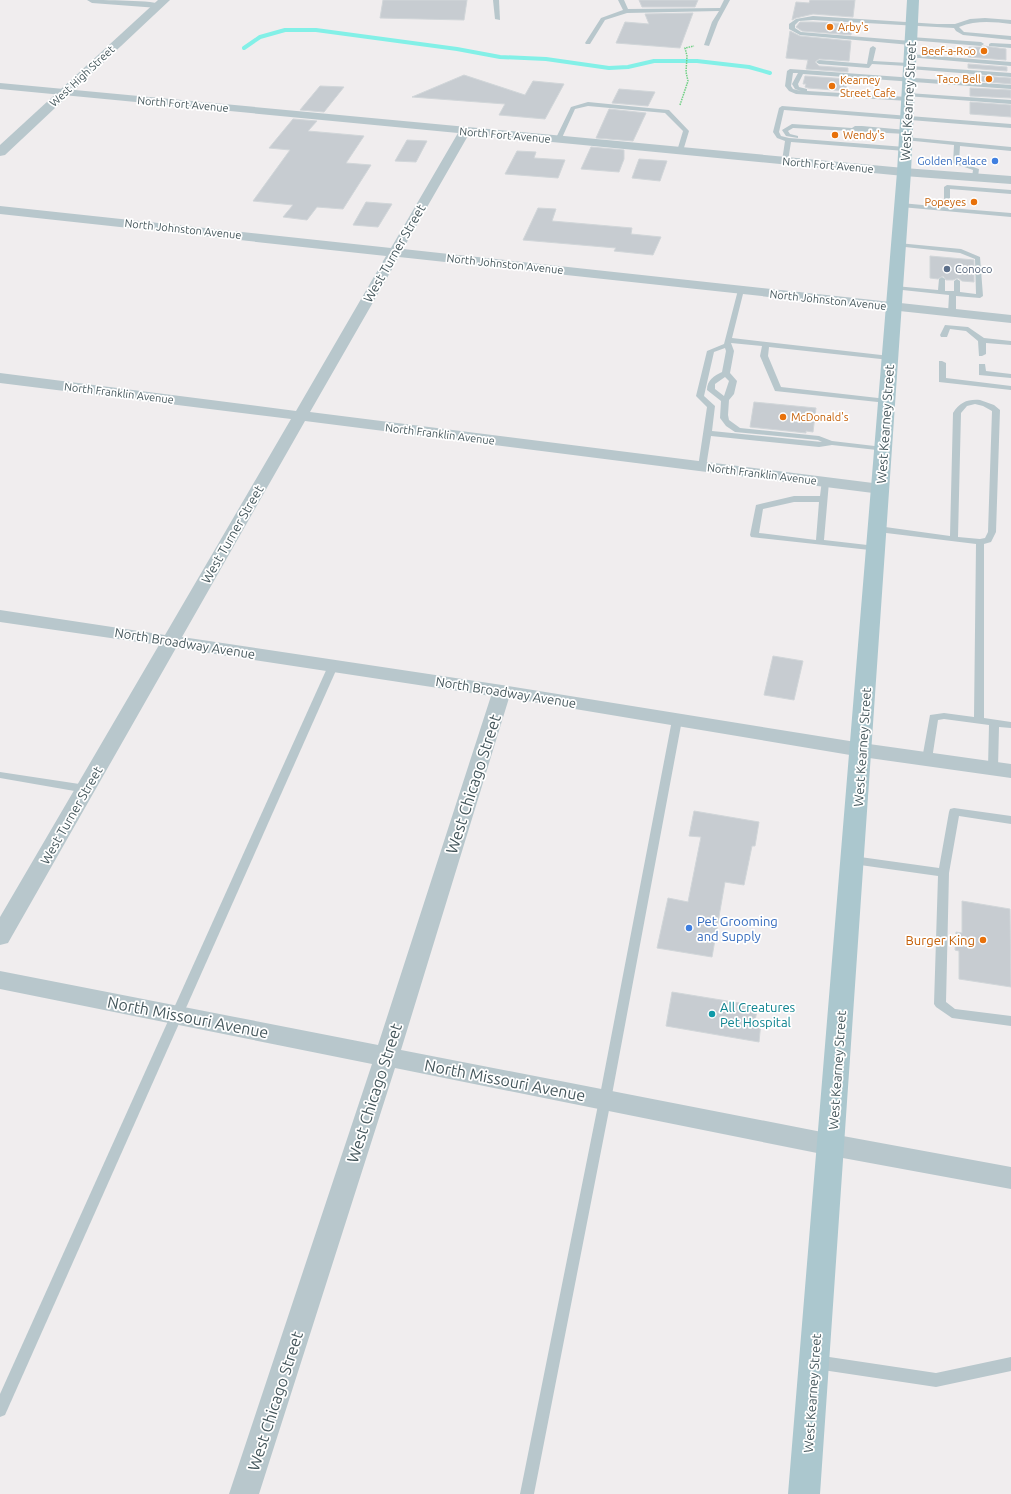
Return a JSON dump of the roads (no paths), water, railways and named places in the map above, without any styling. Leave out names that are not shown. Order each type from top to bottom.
[{"type":"main road","name":"West Kearney Street","points":[[804,1494],[832,1145],[902,205],[913,0]]},
{"type":"street","points":[[92,0],[161,2]]},
{"type":"street","name":"West High Street","points":[[0,152],[161,2]]},
{"type":"street","name":"North Fort Avenue","points":[[0,86],[558,140],[904,172],[1011,180]]},
{"type":"street","name":"West Turner Street","points":[[0,937],[465,131]]},
{"type":"street","name":"North Johnston Avenue","points":[[0,210],[741,290],[895,298],[952,313],[1011,319]]},
{"type":"street","name":"North Franklin Avenue","points":[[0,378],[881,489]]},
{"type":"street","name":"North Broadway Avenue","points":[[0,616],[502,691],[862,750],[1002,769]]},
{"type":"street","name":"West Chicago Street","points":[[244,1494],[387,1056],[502,691]]},
{"type":"street","name":"North Missouri Avenue","points":[[0,980],[832,1145],[1011,1178]]},
{"type":"lane","points":[[496,0],[498,19]]},
{"type":"lane","points":[[621,0],[626,11]]},
{"type":"lane","points":[[707,45],[715,22],[727,0]]},
{"type":"lane","points":[[588,43],[603,19],[626,11],[722,9]]},
{"type":"lane","points":[[975,177],[976,169],[956,163],[957,147],[908,85],[864,23],[813,18],[798,20],[792,24],[792,29],[800,33],[858,38],[908,85],[975,103],[1011,106]]},
{"type":"lane","points":[[853,145],[908,85],[956,26],[970,21],[985,20],[1011,22]]},
{"type":"lane","points":[[956,26],[958,30],[963,32],[1011,38]]},
{"type":"lane","points":[[853,145],[840,142],[798,138],[788,135],[785,130],[792,126],[853,130],[862,128],[908,85],[981,44]]},
{"type":"lane","points":[[991,45],[1011,46]]},
{"type":"lane","points":[[819,62],[869,66],[873,48]]},
{"type":"lane","points":[[870,62],[908,85],[1011,126]]},
{"type":"lane","points":[[853,145],[788,140],[779,137],[776,132],[780,121],[782,108],[1011,64]]},
{"type":"lane","points":[[1011,75],[908,85],[862,96],[805,93],[791,90],[788,86],[790,71],[908,85],[1011,87]]},
{"type":"lane","points":[[801,72],[795,84],[797,88],[856,94],[862,96]]},
{"type":"lane","points":[[962,99],[1011,102]]},
{"type":"lane","points":[[558,140],[573,108],[588,104],[667,111],[686,131],[680,151]]},
{"type":"lane","points":[[780,121],[862,128]]},
{"type":"lane","points":[[785,161],[788,140]]},
{"type":"lane","points":[[957,147],[1011,149]]},
{"type":"lane","points":[[957,147],[1011,155]]},
{"type":"lane","points":[[947,209],[947,187],[1011,192]]},
{"type":"lane","points":[[902,205],[1011,215]]},
{"type":"lane","points":[[895,298],[941,292],[980,296],[978,258],[957,250],[898,245]]},
{"type":"lane","points":[[943,249],[943,258]]},
{"type":"lane","points":[[957,250],[957,259]]},
{"type":"lane","points":[[941,292],[942,279]]},
{"type":"lane","points":[[952,313],[958,281]]},
{"type":"lane","points":[[726,373],[730,351],[728,342],[741,290]]},
{"type":"lane","points":[[944,335],[948,327],[968,329],[982,340],[1011,343]]},
{"type":"lane","points":[[982,340],[982,354]]},
{"type":"lane","points":[[702,467],[711,406],[700,396],[711,351],[728,342],[766,344],[890,358]]},
{"type":"lane","points":[[766,344],[764,356],[778,389],[887,401]]},
{"type":"lane","points":[[942,362],[942,380],[1011,388]]},
{"type":"lane","points":[[982,366],[982,373],[1011,376]]},
{"type":"lane","points":[[726,373],[733,381],[730,394],[725,400],[723,418],[726,424],[738,430],[820,438],[832,443]]},
{"type":"lane","points":[[725,400],[711,390],[711,384],[714,379],[726,373]]},
{"type":"lane","points":[[823,499],[794,499],[759,507],[756,529],[804,535],[811,541],[820,542],[877,539],[954,538],[980,542],[988,540],[992,532],[996,410],[992,406],[975,402],[966,403],[959,407],[957,413],[954,538]]},
{"type":"lane","points":[[708,433],[819,445],[832,443],[884,449]]},
{"type":"lane","points":[[820,542],[825,482]]},
{"type":"lane","points":[[979,721],[980,542]]},
{"type":"lane","points":[[0,1410],[333,666]]},
{"type":"lane","points":[[927,759],[933,717],[944,716],[1011,725]]},
{"type":"lane","points":[[527,1494],[606,1100],[677,720]]},
{"type":"lane","points":[[994,723],[1002,769]]},
{"type":"lane","points":[[0,774],[86,788]]},
{"type":"lane","points":[[1011,820],[954,812],[944,873],[940,1004],[952,1013],[1011,1021]]},
{"type":"lane","points":[[853,860],[944,873]]},
{"type":"lane","points":[[815,1362],[936,1380],[1011,1364]]},
{"type":"waterway","points":[[244,48],[260,37],[285,30],[316,30],[457,49],[500,57],[546,59],[609,68],[628,67],[654,61],[697,61],[749,67],[770,73]]},
{"type":"place","name":"Arby's","points":[[830,27]]},
{"type":"place","name":"Beef-a-Roo","points":[[984,51]]},
{"type":"place","name":"Taco Bell","points":[[989,79]]},
{"type":"place","name":"Kearney Street Cafe","points":[[832,86]]},
{"type":"place","name":"Wendy's","points":[[835,135]]},
{"type":"place","name":"Golden Palace","points":[[995,161]]},
{"type":"place","name":"Popeyes","points":[[974,202]]},
{"type":"place","name":"Conoco","points":[[947,269]]},
{"type":"place","name":"McDonald's","points":[[783,417]]},
{"type":"place","name":"Pet Grooming and Supply","points":[[689,928]]},
{"type":"place","name":"Burger King","points":[[983,940]]},
{"type":"place","name":"All Creatures Pet Hospital","points":[[712,1014]]}]
